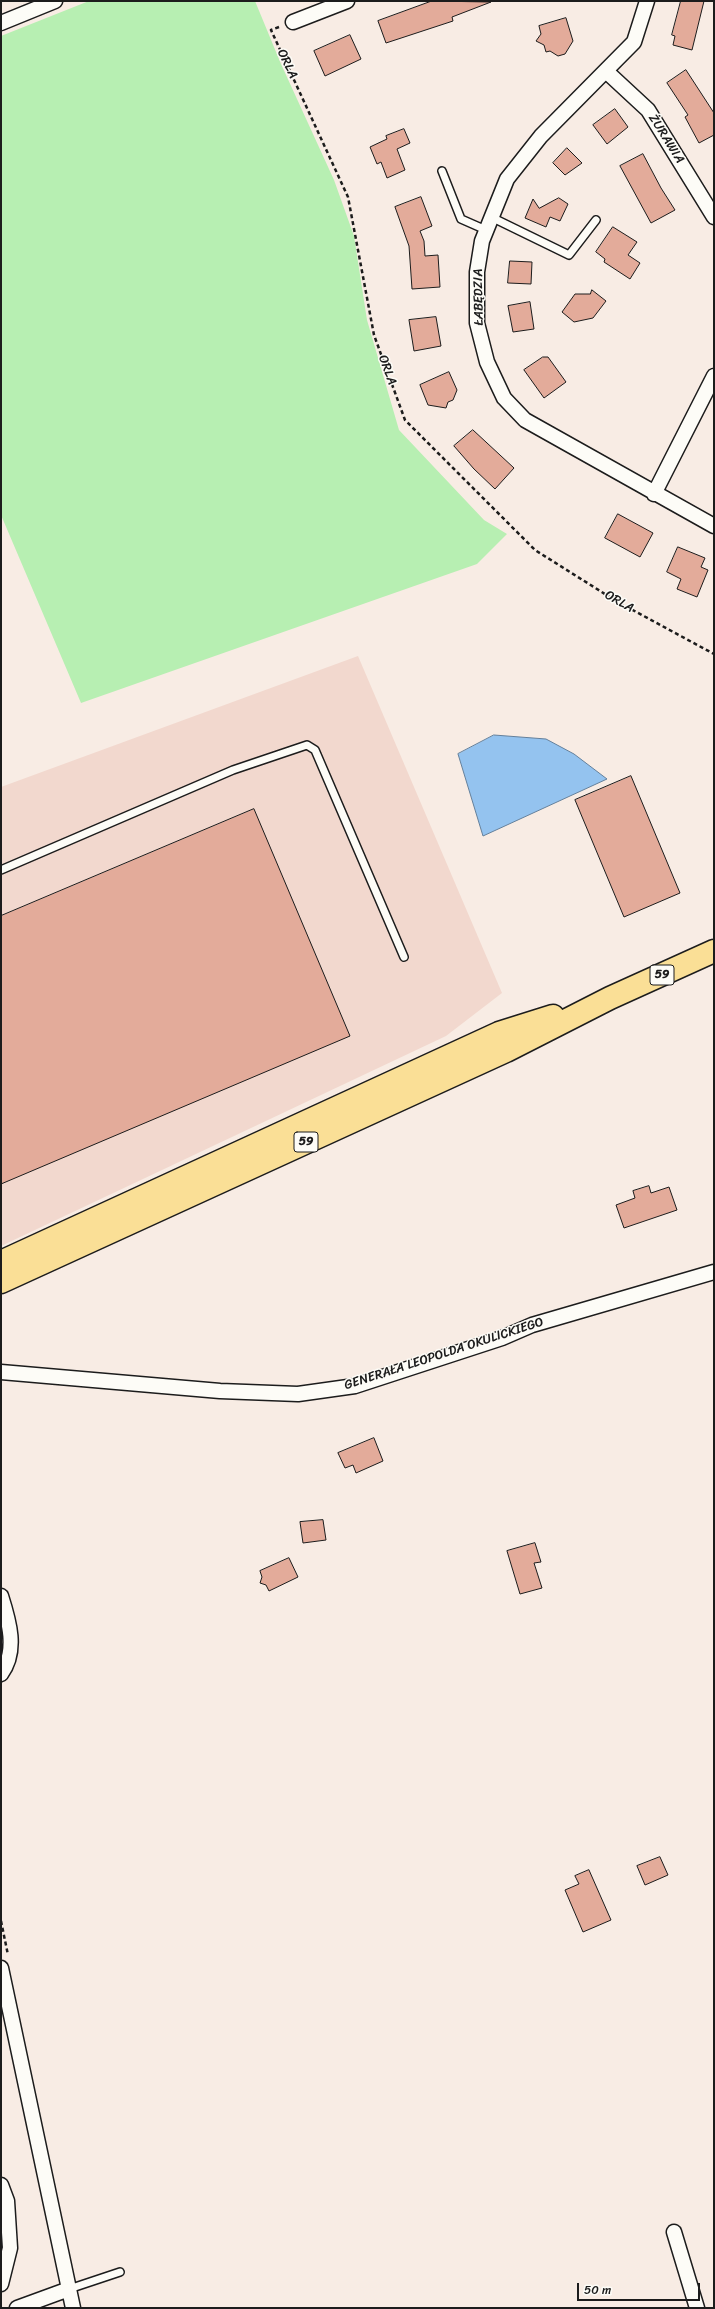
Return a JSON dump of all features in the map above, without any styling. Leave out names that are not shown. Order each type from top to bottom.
[{"type":"main road","name":"59","points":[[1,1282],[506,1052],[610,998],[714,951]]},
{"type":"main road","name":"59","points":[[1,1262],[499,1033],[610,998]]},
{"type":"street","points":[[1,23],[55,1]]},
{"type":"street","points":[[293,22],[347,1]]},
{"type":"street","name":"ŁABĘDZIA","points":[[647,1],[634,42],[607,72],[541,136],[508,179],[486,230],[477,272],[477,323],[487,362],[504,398],[526,420],[654,494],[714,526]]},
{"type":"street","name":"ŻURAWIA","points":[[607,72],[648,110],[714,217]]},
{"type":"street","points":[[654,494],[714,376]]},
{"type":"street","name":"GENERAŁA LEOPOLDA OKULICKIEGO","points":[[1,1372],[220,1390],[298,1394],[355,1386],[502,1338],[532,1326],[714,1272]]},
{"type":"street","points":[[1,1596],[9,1620],[11,1647],[1,1674]]},
{"type":"street","points":[[1,1968],[73,2308]]},
{"type":"street","points":[[1,2184],[7,2201],[10,2248],[1,2284]]},
{"type":"street","points":[[674,2232],[697,2308]]},
{"type":"street","points":[[17,2308],[69,2289]]},
{"type":"lane","points":[[442,171],[461,219],[486,230]]},
{"type":"lane","points":[[491,217],[569,255],[596,220]]},
{"type":"lane","points":[[1,870],[233,770],[307,745],[315,750],[404,957]]},
{"type":"lane","points":[[69,2289],[120,2272]]},
{"type":"path","name":"ORLA","points":[[293,22],[271,30],[348,197],[374,335],[405,420],[535,550],[616,601],[714,654]]},
{"type":"shaded area","points":[[358,656],[502,993],[446,1036],[1,1246],[1,787]]},
{"type":"green space","points":[[89,1],[255,1],[281,64],[334,180],[354,236],[367,320],[399,430],[484,520],[507,534],[477,564],[81,703],[1,515],[1,36]]},
{"type":"water","points":[[494,735],[546,739],[574,754],[607,779],[483,836],[458,754]]},
{"type":"building","points":[[432,1],[491,2],[452,17],[453,21],[386,43],[378,21]]},
{"type":"building","points":[[681,1],[704,1],[692,50],[673,45],[675,36],[672,35]]},
{"type":"building","points":[[566,18],[573,41],[565,54],[558,56],[550,51],[546,52],[544,45],[536,41],[541,34],[539,26]]},
{"type":"building","points":[[350,35],[361,59],[325,76],[314,51]]},
{"type":"building","points":[[686,70],[714,113],[714,135],[699,143],[685,117],[688,115],[667,83]]},
{"type":"building","points":[[615,109],[628,127],[607,144],[593,125]]},
{"type":"building","points":[[404,129],[410,143],[397,149],[405,170],[387,178],[381,162],[377,164],[370,147],[387,139],[386,136]]},
{"type":"building","points":[[567,148],[582,163],[565,175],[553,163]]},
{"type":"building","points":[[643,154],[661,188],[675,210],[651,223],[620,166]]},
{"type":"building","points":[[421,197],[432,226],[420,231],[424,241],[425,256],[438,255],[440,287],[412,289],[409,246],[395,207]]},
{"type":"building","points":[[559,198],[568,204],[560,221],[550,217],[546,227],[525,218],[533,199],[539,208]]},
{"type":"building","points":[[613,227],[637,242],[628,255],[640,263],[630,279],[604,262],[605,259],[596,252]]},
{"type":"building","points":[[510,261],[532,262],[531,284],[508,283]]},
{"type":"building","points":[[592,290],[606,301],[593,318],[574,322],[562,312],[575,294],[590,294]]},
{"type":"building","points":[[530,302],[534,329],[513,332],[508,306]]},
{"type":"building","points":[[436,317],[441,346],[414,351],[409,320]]},
{"type":"building","points":[[543,357],[548,357],[566,382],[544,398],[524,370]]},
{"type":"building","points":[[449,372],[457,390],[453,400],[448,402],[446,408],[428,405],[420,385]]},
{"type":"building","points":[[473,430],[514,468],[495,489],[474,469],[454,446]]},
{"type":"building","points":[[618,514],[653,533],[640,557],[605,538]]},
{"type":"building","points":[[678,547],[705,558],[701,567],[708,570],[697,597],[677,589],[681,579],[667,572]]},
{"type":"building","points":[[631,776],[680,893],[624,917],[575,800]]},
{"type":"building","points":[[254,809],[350,1036],[1,1184],[1,916]]},
{"type":"building","points":[[649,1186],[651,1193],[669,1187],[677,1210],[624,1228],[616,1205],[635,1198],[633,1191]]},
{"type":"building","points":[[374,1438],[383,1461],[356,1473],[353,1465],[345,1468],[338,1453]]},
{"type":"building","points":[[323,1520],[326,1540],[303,1543],[300,1522]]},
{"type":"building","points":[[535,1543],[541,1562],[534,1563],[542,1588],[520,1594],[507,1551]]},
{"type":"building","points":[[289,1558],[298,1577],[269,1591],[266,1585],[260,1583],[262,1577],[260,1571]]},
{"type":"building","points":[[660,1857],[668,1875],[645,1885],[637,1866]]},
{"type":"building","points":[[589,1870],[611,1920],[583,1932],[565,1890],[579,1884],[575,1876]]}]
